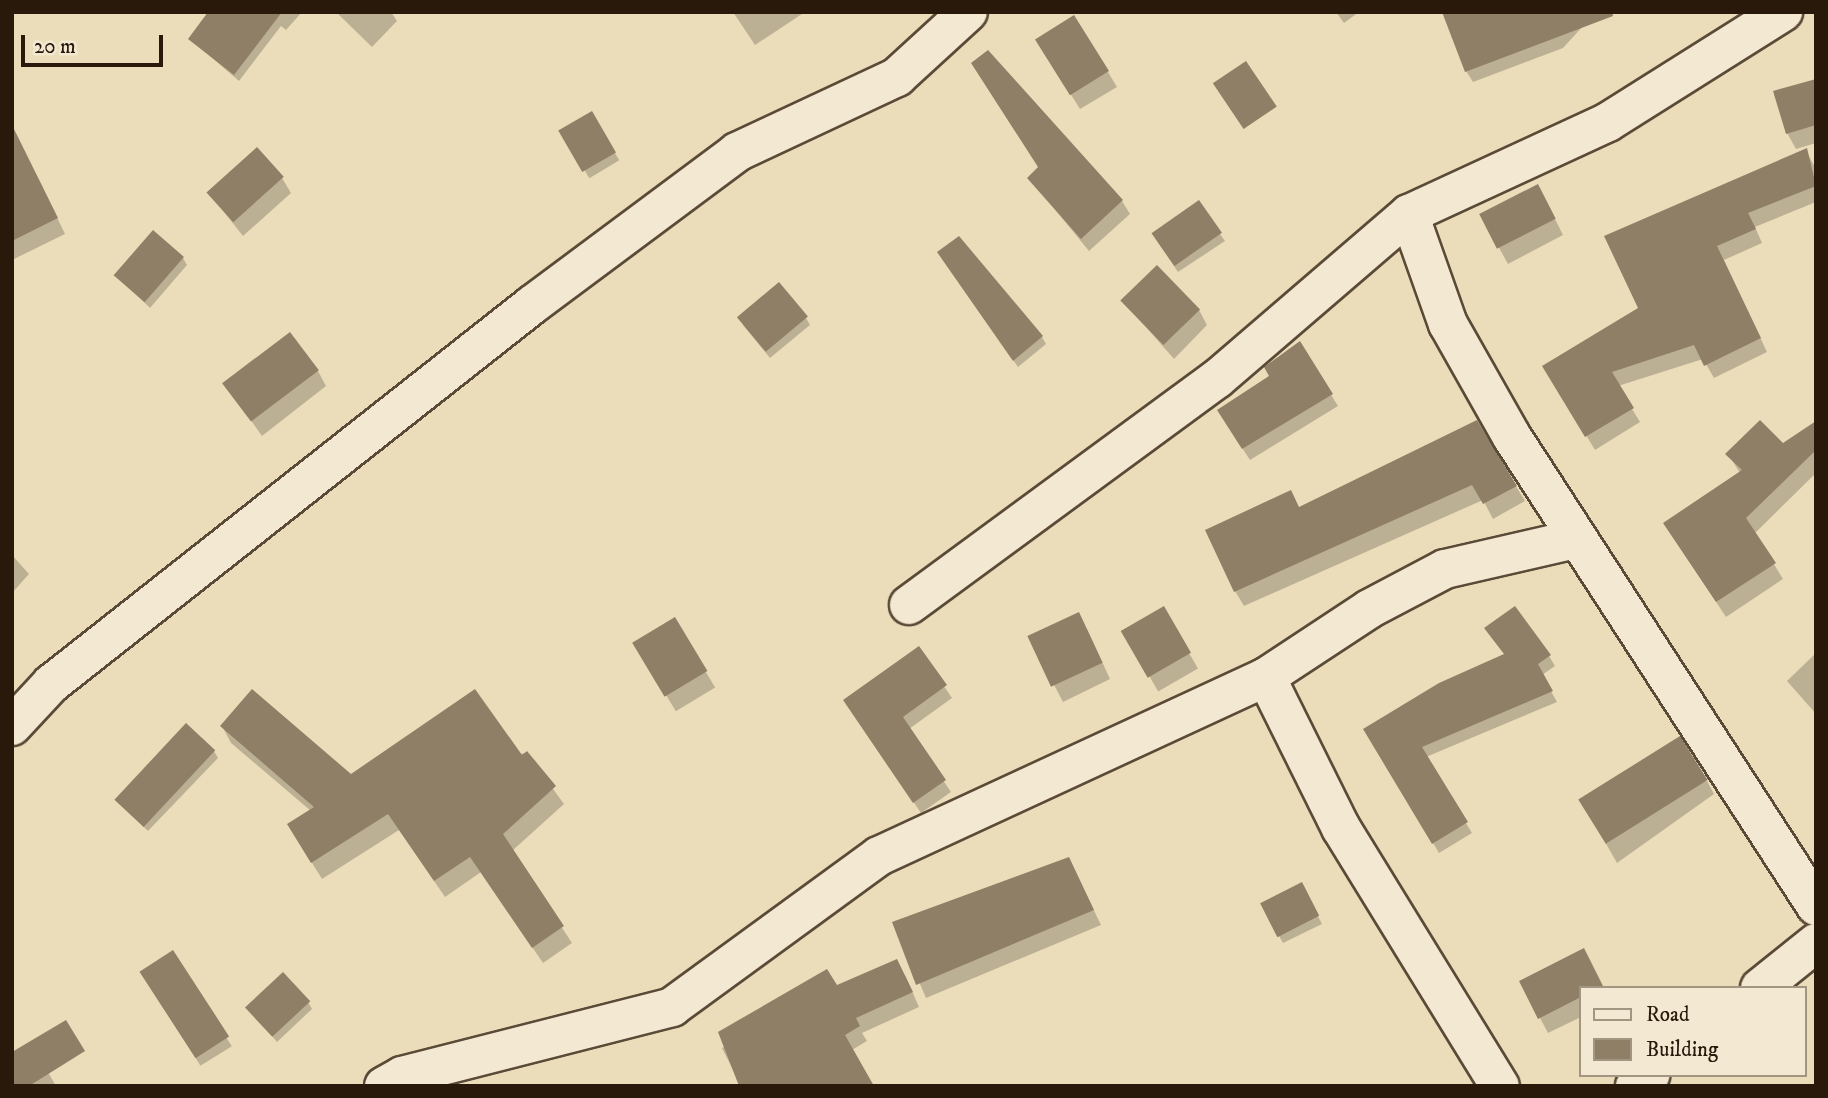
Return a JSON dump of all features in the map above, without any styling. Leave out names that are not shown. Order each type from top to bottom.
[{"type":"street","points":[[12,726],[51,684],[553,289],[737,152],[897,77],[968,12]]},
{"type":"street","points":[[909,605],[1217,379],[1409,214],[1608,122],[1783,12]]},
{"type":"street","points":[[1409,214],[1448,324],[1576,539],[1816,906]]},
{"type":"street","points":[[384,1086],[402,1076],[671,1007],[879,856],[1266,677],[1369,609],[1445,569],[1576,539]]},
{"type":"street","points":[[1266,677],[1341,828],[1500,1086]]},
{"type":"street","points":[[1762,986],[1816,943]]},
{"type":"building","points":[[208,12],[282,12],[234,75],[188,39]]},
{"type":"building","points":[[1442,12],[1612,12],[1613,16],[1465,72]]},
{"type":"building","points":[[1074,15],[1109,71],[1070,95],[1035,39]]},
{"type":"building","points":[[988,50],[1123,200],[1081,239],[1027,178],[1038,167],[971,63]]},
{"type":"building","points":[[1246,61],[1277,107],[1244,129],[1213,83]]},
{"type":"building","points":[[1816,79],[1816,125],[1786,134],[1773,91]]},
{"type":"building","points":[[592,111],[616,153],[582,172],[558,130]]},
{"type":"building","points":[[12,125],[58,218],[12,241]]},
{"type":"building","points":[[257,147],[284,177],[233,222],[206,193]]},
{"type":"building","points":[[1807,148],[1816,186],[1748,213],[1756,229],[1717,246],[1761,338],[1704,366],[1694,345],[1612,372],[1634,408],[1585,437],[1542,366],[1638,308],[1604,236]]},
{"type":"building","points":[[1538,184],[1556,219],[1497,249],[1479,214]]},
{"type":"building","points":[[1199,200],[1222,233],[1174,266],[1151,233]]},
{"type":"building","points":[[153,230],[184,257],[145,302],[114,275]]},
{"type":"building","points":[[959,236],[1043,336],[1013,361],[937,252]]},
{"type":"building","points":[[1157,265],[1200,310],[1163,345],[1120,300]]},
{"type":"building","points":[[779,282],[808,316],[766,352],[737,317]]},
{"type":"building","points":[[290,332],[319,370],[251,421],[222,383]]},
{"type":"building","points":[[1300,341],[1333,394],[1242,449],[1217,410],[1269,376],[1264,367]]},
{"type":"building","points":[[1477,420],[1517,486],[1483,504],[1472,485],[1234,592],[1205,530],[1291,490],[1299,507]]},
{"type":"building","points":[[1760,420],[1783,443],[1816,421],[1816,450],[1746,518],[1776,563],[1716,602],[1663,523],[1742,470],[1725,454]]},
{"type":"building","points":[[1164,606],[1191,653],[1148,678],[1121,631]]},
{"type":"building","points":[[1515,606],[1551,655],[1538,664],[1553,691],[1422,747],[1468,822],[1432,844],[1363,729],[1439,683],[1504,654],[1484,628]]},
{"type":"building","points":[[1079,612],[1103,663],[1051,687],[1027,636]]},
{"type":"building","points":[[675,617],[707,671],[665,697],[632,643]]},
{"type":"building","points":[[919,646],[947,685],[903,717],[946,780],[913,803],[843,700]]},
{"type":"building","points":[[252,689],[351,774],[475,689],[522,755],[527,751],[556,786],[503,834],[564,926],[532,948],[470,857],[434,881],[388,814],[311,863],[287,824],[314,807],[220,726]]},
{"type":"building","points":[[186,723],[215,750],[144,827],[114,800]]},
{"type":"building","points":[[1680,736],[1708,780],[1606,844],[1578,800]]},
{"type":"building","points":[[1069,857],[1094,910],[916,985],[892,922]]},
{"type":"building","points":[[1302,882],[1319,916],[1277,937],[1260,903]]},
{"type":"building","points":[[1584,948],[1603,986],[1580,986],[1580,998],[1538,1019],[1519,981]]},
{"type":"building","points":[[173,950],[229,1036],[196,1058],[139,972]]},
{"type":"building","points":[[897,959],[913,992],[856,1018],[860,1026],[845,1035],[874,1086],[739,1086],[718,1032],[827,969],[837,985]]},
{"type":"building","points":[[283,972],[310,1001],[272,1037],[245,1007]]},
{"type":"building","points":[[66,1020],[85,1051],[29,1086],[12,1086],[12,1052]]}]
